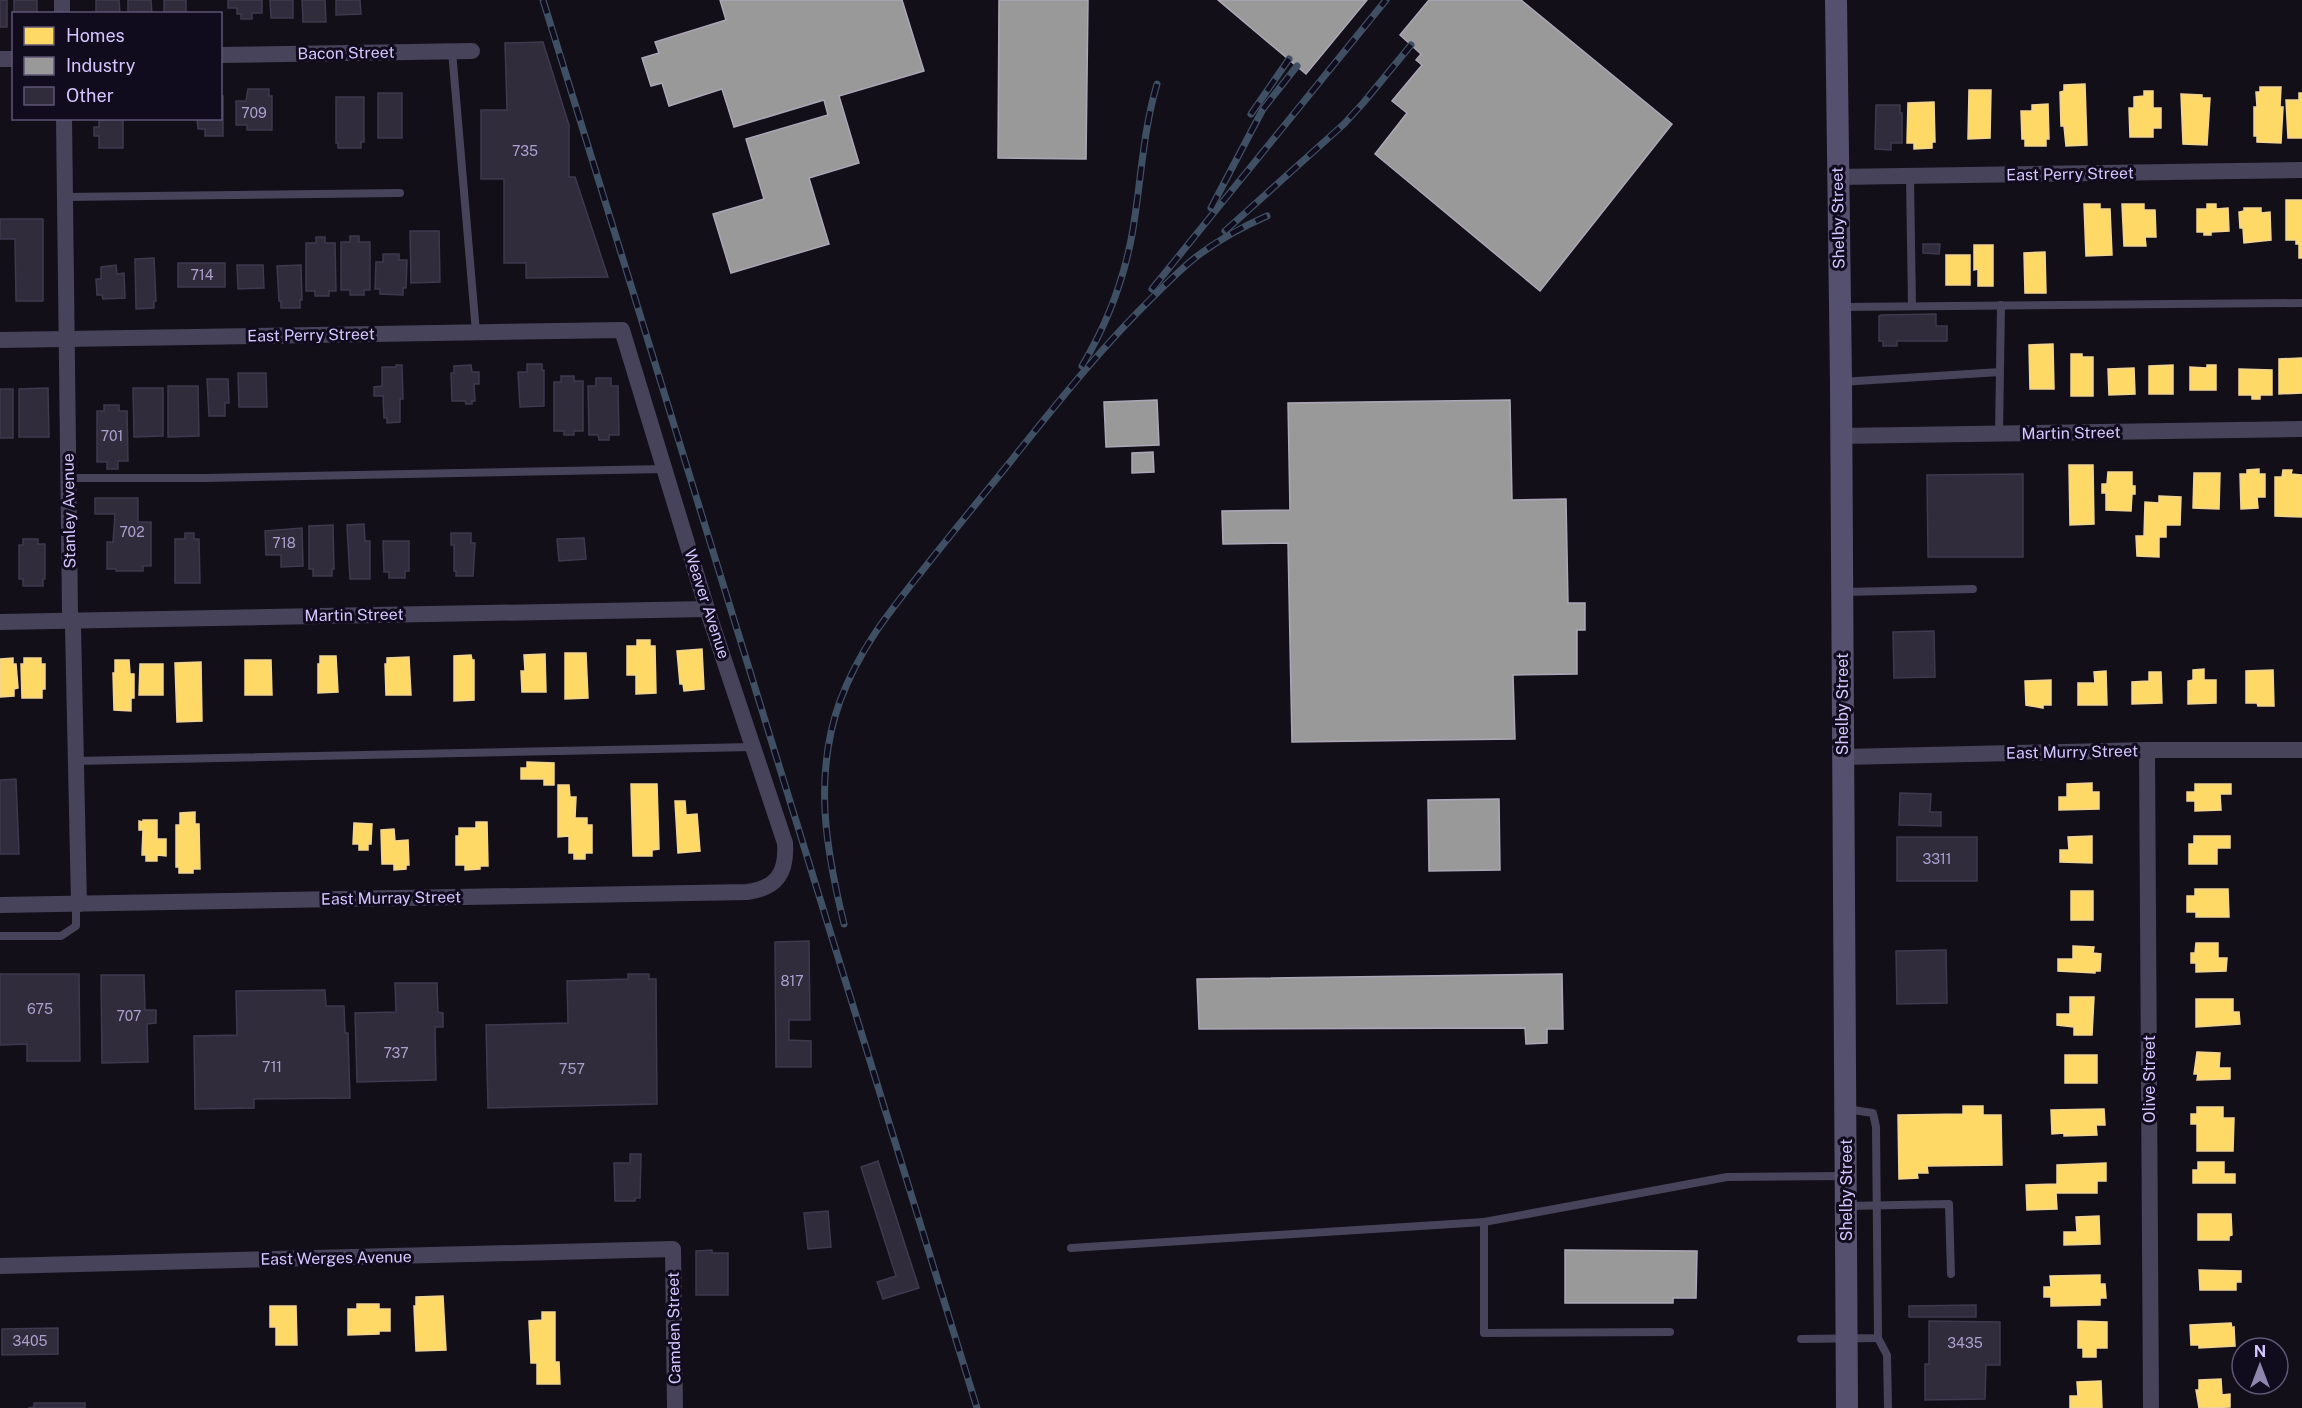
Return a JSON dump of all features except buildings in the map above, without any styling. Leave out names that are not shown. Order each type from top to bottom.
[{"type":"main road","name":"Shelby Street","points":[[1836,0],[1841,382],[1847,1408]]},
{"type":"street","name":"Bacon Street","points":[[222,55],[472,51]]},
{"type":"street","name":"Stanley Avenue","points":[[64,120],[71,620],[74,627],[78,904]]},
{"type":"street","name":"East Perry Street","points":[[1838,177],[2302,170]]},
{"type":"street","name":"East Perry Street","points":[[0,340],[622,330]]},
{"type":"street","name":"Weaver Avenue","points":[[622,330],[707,609],[785,843],[786,856],[783,870],[778,878]]},
{"type":"street","name":"Martin Street","points":[[1840,436],[2302,429]]},
{"type":"street","name":"Martin Street","points":[[0,622],[707,609]]},
{"type":"street","name":"East Murry Street","points":[[1843,758],[2147,750],[2302,750]]},
{"type":"street","name":"Olive Street","points":[[2147,750],[2151,1408]]},
{"type":"street","name":"East Murray Street","points":[[0,905],[747,892],[759,891],[771,885],[778,878]]},
{"type":"street","name":"East Werges Avenue","points":[[0,1266],[673,1249]]},
{"type":"street","name":"Camden Street","points":[[673,1249],[675,1408]]},
{"type":"lane","points":[[452,51],[476,332]]},
{"type":"lane","points":[[1910,177],[1912,306]]},
{"type":"lane","points":[[65,197],[400,193]]},
{"type":"lane","points":[[1839,307],[2302,303]]},
{"type":"lane","points":[[1999,434],[2001,305]]},
{"type":"lane","points":[[1841,382],[2000,372]]},
{"type":"lane","points":[[69,478],[205,478],[664,469]]},
{"type":"lane","points":[[1841,592],[1973,589]]},
{"type":"lane","points":[[75,761],[753,747]]},
{"type":"lane","points":[[0,936],[61,936],[76,926],[78,904]]},
{"type":"lane","points":[[1846,1109],[1873,1113],[1876,1127],[1878,1338],[1887,1355],[1888,1408]]},
{"type":"lane","points":[[1071,1248],[1484,1222],[1727,1177],[1846,1176]]},
{"type":"lane","points":[[1846,1206],[1948,1204],[1950,1274]]},
{"type":"lane","points":[[1484,1222],[1484,1333],[1670,1332]]},
{"type":"lane","points":[[1801,1339],[1878,1338]]},
{"type":"railway","points":[[543,0],[977,1408]]},
{"type":"railway","points":[[1152,289],[1386,0]]},
{"type":"railway","points":[[1225,231],[1344,124],[1411,45]]},
{"type":"railway","points":[[1251,114],[1289,59]]},
{"type":"railway","points":[[1211,208],[1263,109],[1297,66]]},
{"type":"railway","points":[[1082,366],[1107,317],[1130,247],[1148,120],[1157,84]]},
{"type":"railway","points":[[844,924],[832,868],[825,813],[827,757],[840,701],[866,648],[886,617],[942,546],[1057,403],[1115,336],[1196,257],[1230,234],[1267,216]]}]
